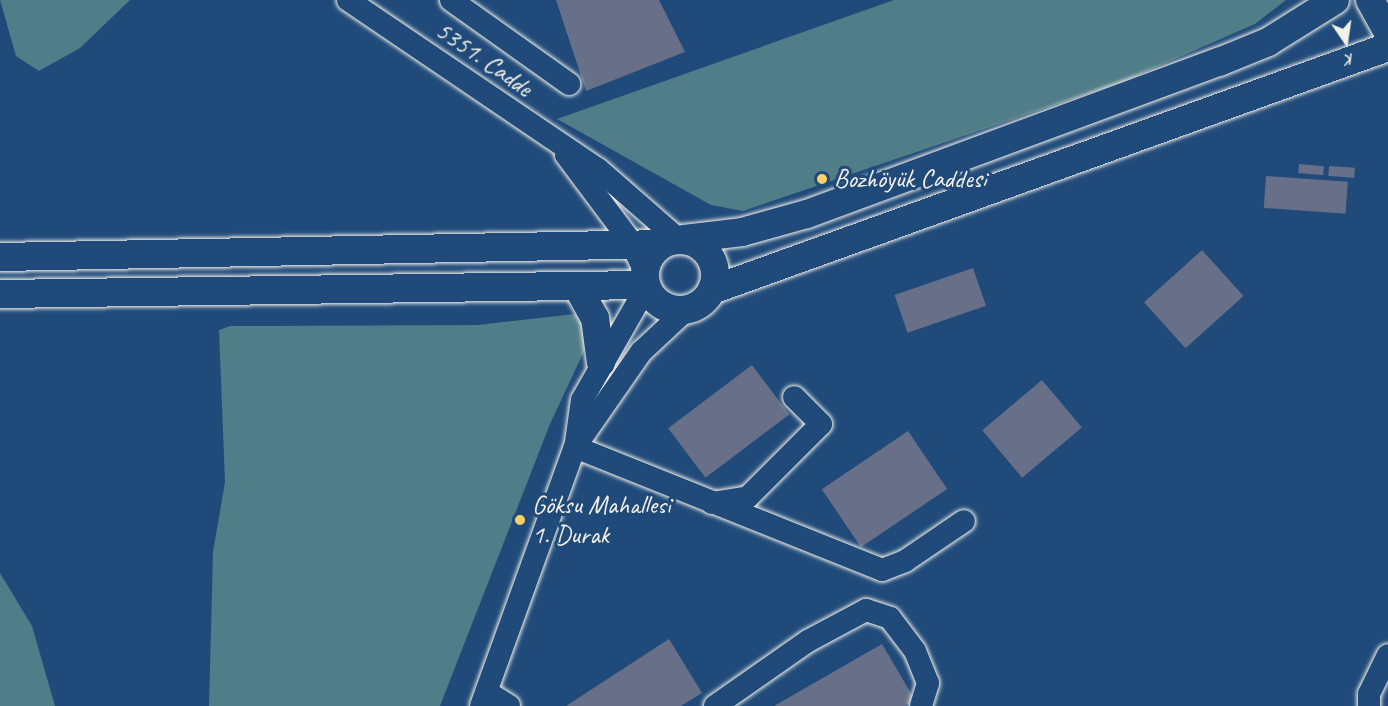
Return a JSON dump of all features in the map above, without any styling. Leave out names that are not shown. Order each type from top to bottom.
[{"type":"main road","points":[[0,257],[675,241],[742,232],[807,214],[1208,67],[1268,42],[1335,0]]},
{"type":"main road","points":[[1370,0],[1388,32]]},
{"type":"main road","points":[[645,281],[662,306],[686,310],[712,290],[1388,47]]},
{"type":"main road","points":[[0,294],[578,286],[645,281],[675,241]]},
{"type":"main road","points":[[675,241],[711,257],[712,290]]},
{"type":"main road","points":[[578,286],[596,318],[601,363]]},
{"type":"street","name":"5351. Cadde","points":[[348,0],[557,145],[598,169],[675,241]]},
{"type":"street","points":[[451,0],[569,84]]},
{"type":"street","name":"5351. Cadde","points":[[557,145],[631,242],[645,281]]},
{"type":"street","points":[[584,242],[606,230],[605,206]]},
{"type":"street","points":[[509,706],[484,699],[575,447],[582,400],[645,281]]},
{"type":"street","points":[[575,447],[640,352],[686,310]]},
{"type":"street","points":[[711,503],[748,497],[821,424],[794,397]]},
{"type":"street","points":[[575,447],[882,570],[905,561],[964,521]]},
{"type":"street","points":[[714,706],[808,641],[866,609],[890,618],[915,651],[928,683],[921,706]]},
{"type":"street","points":[[1369,706],[1369,694],[1388,655]]},
{"type":"green space","points":[[0,0],[130,0],[80,48],[39,71],[16,56]]},
{"type":"green space","points":[[894,0],[1286,0],[1255,24],[1122,82],[743,211],[711,205],[557,119]]},
{"type":"green space","points":[[575,314],[592,334],[550,424],[440,706],[209,706],[213,552],[225,482],[219,330],[230,326],[478,325]]},
{"type":"green space","points":[[0,573],[32,626],[55,706],[0,706]]},
{"type":"building","points":[[556,0],[659,0],[685,52],[586,91]]},
{"type":"building","points":[[1299,164],[1324,166],[1323,175],[1298,173]]},
{"type":"building","points":[[1329,166],[1355,168],[1354,178],[1328,176]]},
{"type":"building","points":[[1266,176],[1348,182],[1346,214],[1264,208]]},
{"type":"building","points":[[1202,250],[1243,296],[1186,348],[1144,302]]},
{"type":"building","points":[[973,268],[986,306],[908,333],[895,295]]},
{"type":"building","points":[[752,365],[789,415],[705,478],[668,428]]},
{"type":"building","points":[[1042,380],[1082,427],[1022,478],[982,430]]},
{"type":"building","points":[[908,431],[947,489],[861,547],[822,489]]},
{"type":"building","points":[[669,639],[702,693],[681,706],[566,706]]},
{"type":"building","points":[[882,644],[915,700],[905,706],[774,706]]},
{"type":"place","name":"Bozhöyük Caddesi","points":[[822,179]]},
{"type":"place","name":"Göksu Mahallesi 1. Durak","points":[[520,520]]}]
